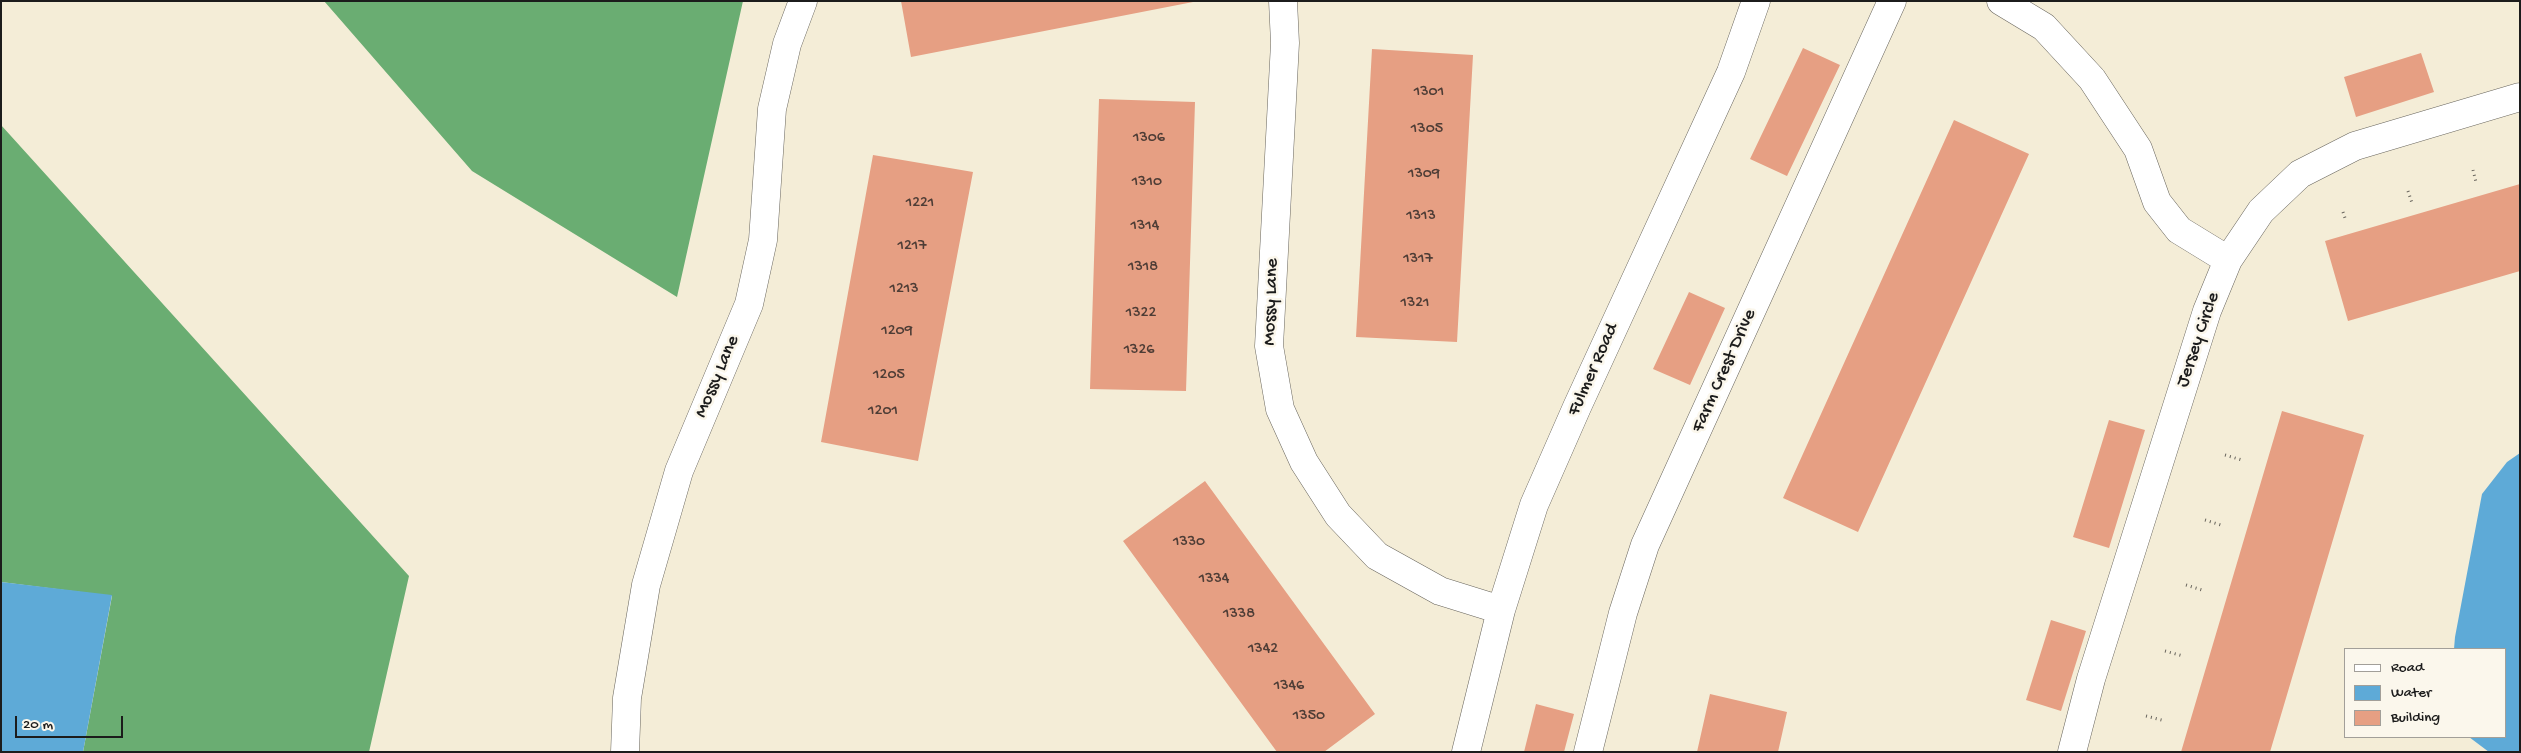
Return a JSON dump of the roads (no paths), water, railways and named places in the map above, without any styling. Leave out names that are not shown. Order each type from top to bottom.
[{"type":"street","name":"Mossy Lane","points":[[625,752],[628,698],[646,585],[679,470],[748,304],[763,240],[772,109],[788,44],[803,1]]},
{"type":"street","name":"Mossy Lane","points":[[1283,1],[1285,43],[1268,346],[1280,409],[1304,462],[1338,515],[1376,556],[1440,591],[1502,610]]},
{"type":"street","name":"Fulmer Road","points":[[1466,752],[1502,610],[1534,505],[1731,72],[1756,1]]},
{"type":"street","name":"Farm Crest Drive","points":[[1588,752],[1623,613],[1645,546],[1892,1]]},
{"type":"street","points":[[2001,1],[2044,26],[2092,79],[2138,149],[2157,202],[2179,230],[2228,260]]},
{"type":"street","name":"Jersey Circle","points":[[2072,752],[2094,669],[2204,320],[2228,260],[2261,211],[2300,174],[2355,146],[2520,97]]},
{"type":"water","points":[[2520,453],[2520,752],[2489,752],[2470,738],[2506,738],[2506,648],[2454,648],[2482,494],[2507,462]]},
{"type":"water","points":[[1,582],[112,595],[83,752],[1,752]]}]
